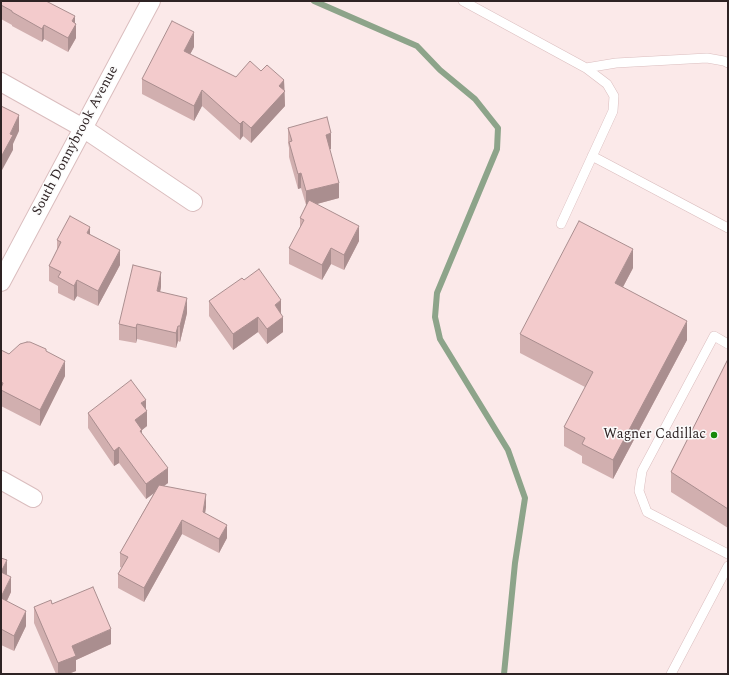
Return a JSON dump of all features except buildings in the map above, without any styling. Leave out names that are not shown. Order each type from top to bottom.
[{"type":"street","name":"South Donnybrook Avenue","points":[[1,282],[151,1]]},
{"type":"street","points":[[1,82],[83,128],[193,202]]},
{"type":"street","points":[[1,480],[34,498]]},
{"type":"lane","points":[[463,1],[586,68],[607,84],[614,96],[613,111],[560,224]]},
{"type":"lane","points":[[586,68],[616,63],[707,58],[728,63]]},
{"type":"lane","points":[[592,156],[728,228]]},
{"type":"lane","points":[[728,344],[714,336],[642,471],[639,491],[647,512],[728,554]]},
{"type":"lane","points":[[671,674],[728,566]]},
{"type":"waterway","points":[[314,1],[417,46],[440,70],[475,99],[498,128],[497,149],[437,293],[435,317],[440,339],[508,450],[525,498],[515,563],[504,674]]},
{"type":"place","name":"Wagner Cadillac","points":[[714,435]]}]
